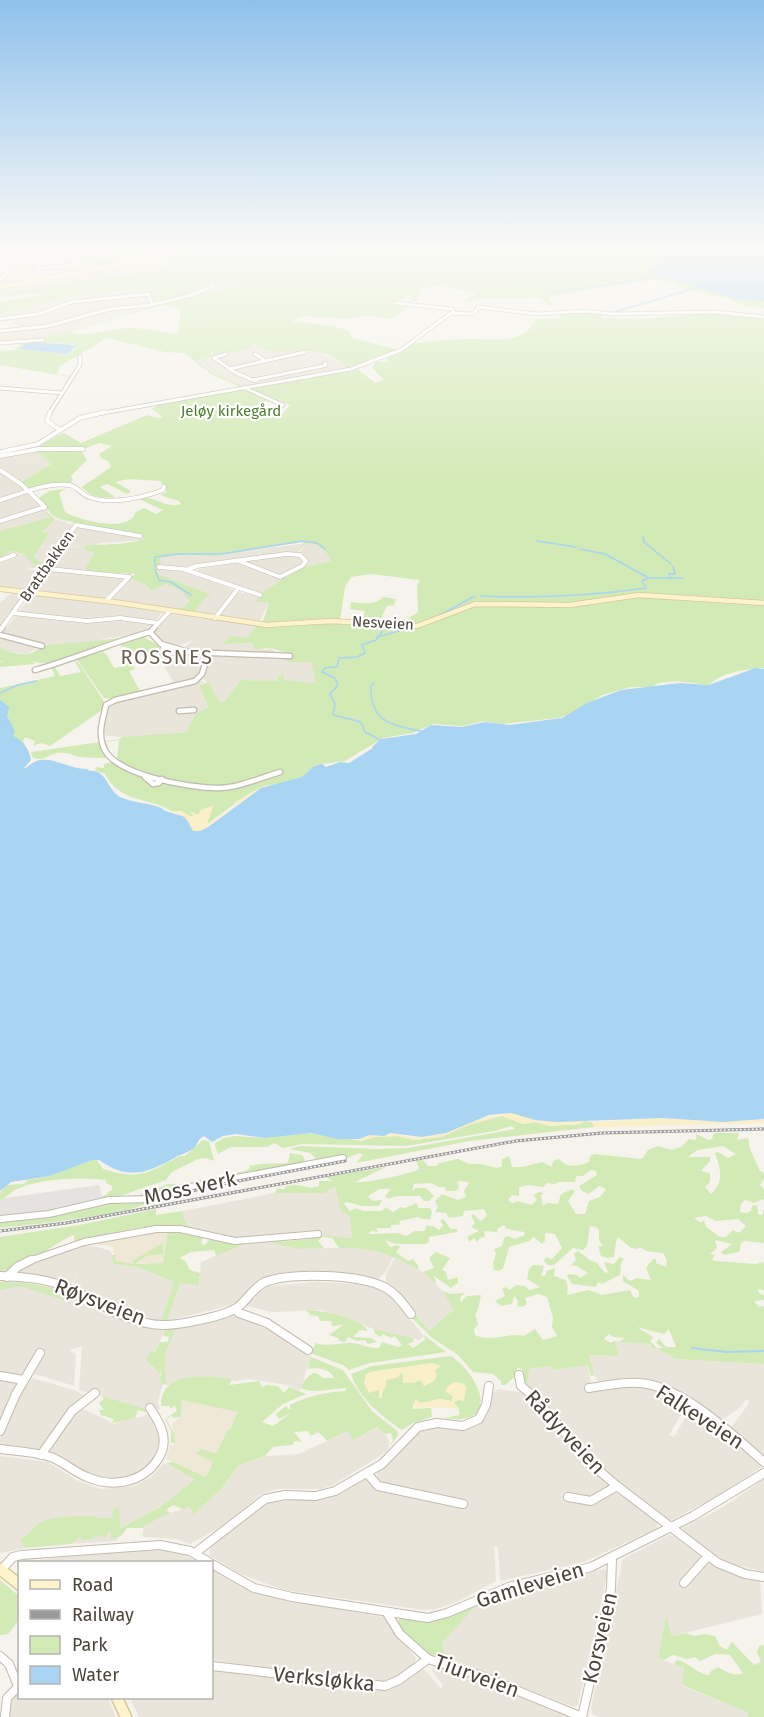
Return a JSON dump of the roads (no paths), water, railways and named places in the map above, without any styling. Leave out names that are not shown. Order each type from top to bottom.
[{"type":"main road","name":"Nesveien","points":[[0,589],[106,601],[260,625],[331,621],[408,626],[431,622],[460,608],[475,604],[582,604],[639,595],[764,603]]},
{"type":"main road","points":[[1,1570],[18,1583]]},
{"type":"main road","points":[[117,1699],[126,1717]]},
{"type":"street","points":[[0,332],[47,326]]},
{"type":"street","points":[[0,454],[40,443],[67,423],[83,417],[351,369],[403,349],[434,326]]},
{"type":"street","points":[[0,343],[43,340]]},
{"type":"street","points":[[230,369],[305,352]]},
{"type":"street","points":[[226,354],[213,357],[259,385]]},
{"type":"street","points":[[255,354],[264,360]]},
{"type":"street","points":[[60,429],[47,420],[81,364],[80,356]]},
{"type":"street","points":[[253,380],[314,368]]},
{"type":"street","points":[[244,387],[283,405],[272,412]]},
{"type":"street","points":[[0,388],[62,393]]},
{"type":"street","points":[[0,454],[37,449],[83,449]]},
{"type":"street","points":[[0,470],[30,492],[44,508],[0,520]]},
{"type":"street","points":[[0,500],[68,485],[76,487],[81,493],[92,498],[119,498],[154,493],[163,490],[164,487]]},
{"type":"street","name":"Brattbakken","points":[[0,630],[76,525],[140,536]]},
{"type":"street","points":[[188,569],[197,566],[291,553],[300,555],[306,561],[302,567],[280,577],[238,561]]},
{"type":"street","points":[[0,560],[14,555]]},
{"type":"street","points":[[159,567],[174,566],[188,569],[237,590],[260,595]]},
{"type":"street","points":[[39,568],[129,577],[106,601]]},
{"type":"street","points":[[214,618],[237,590]]},
{"type":"street","points":[[35,670],[70,660],[109,643],[150,632],[167,612]]},
{"type":"street","points":[[13,613],[91,622],[122,618],[157,622]]},
{"type":"street","points":[[150,632],[155,641],[174,649],[208,654],[290,656]]},
{"type":"street","points":[[0,635],[42,646]]},
{"type":"street","points":[[164,646],[162,653],[171,656],[174,649]]},
{"type":"street","points":[[208,654],[202,674],[195,681],[115,700],[104,708],[100,735],[103,748],[115,762],[154,784],[159,783],[162,779],[207,787],[223,787],[280,772]]},
{"type":"street","points":[[179,711],[194,710]]},
{"type":"street","name":"Moss verk","points":[[0,1219],[49,1214],[110,1200],[152,1199],[199,1185],[344,1158]]},
{"type":"street","points":[[4,1276],[14,1269],[62,1248],[130,1231],[180,1228],[206,1239],[239,1241],[318,1234]]},
{"type":"street","name":"Røysveien","points":[[4,1276],[59,1284],[102,1306],[157,1324],[174,1324],[235,1309]]},
{"type":"street","points":[[308,1350],[267,1323],[239,1313],[235,1309],[259,1285],[273,1280],[330,1278],[382,1281],[411,1314]]},
{"type":"street","points":[[0,1431],[24,1380],[40,1353]]},
{"type":"street","name":"Rådyrveien","points":[[519,1375],[521,1386],[532,1395],[596,1468],[671,1528]]},
{"type":"street","points":[[0,1376],[24,1380]]},
{"type":"street","name":"Falkeveien","points":[[593,1386],[638,1383],[652,1385],[675,1396],[720,1425],[764,1462]]},
{"type":"street","points":[[195,1553],[266,1499],[326,1494],[367,1473],[382,1464],[418,1427],[437,1423],[463,1426],[479,1419],[486,1405],[489,1386]]},
{"type":"street","points":[[41,1455],[65,1421],[88,1396],[95,1393]]},
{"type":"street","points":[[0,1449],[41,1455],[57,1460],[96,1481],[118,1483],[140,1477],[154,1465],[165,1438],[161,1424],[150,1407]]},
{"type":"street","points":[[367,1473],[378,1486],[463,1504]]},
{"type":"street","name":"Gamleveien","points":[[213,1565],[254,1588],[292,1597],[428,1618],[509,1587],[591,1567],[612,1558],[732,1494],[764,1473]]},
{"type":"street","name":"Rådyrveien","points":[[568,1497],[591,1501],[617,1486]]},
{"type":"street","points":[[671,1528],[727,1568],[764,1577]]},
{"type":"street","name":"Gamleveien","points":[[1,1570],[13,1557],[21,1555],[140,1545],[170,1546],[195,1553],[207,1561]]},
{"type":"street","points":[[684,1583],[708,1556]]},
{"type":"street","name":"Korsveien","points":[[582,1717],[611,1589],[612,1558]]},
{"type":"street","name":"Tiurveien","points":[[387,1613],[400,1634],[428,1659],[453,1665],[582,1717]]},
{"type":"street","points":[[0,1656],[9,1664],[18,1683]]},
{"type":"street","name":"Verksløkka","points":[[213,1666],[385,1686],[399,1680],[428,1659]]},
{"type":"street","points":[[5,1717],[5,1700],[18,1686]]},
{"type":"water","points":[[28,342],[77,345],[68,354],[19,349]]},
{"type":"water","points":[[755,668],[764,669],[764,1119],[724,1122],[662,1118],[557,1122],[535,1120],[511,1113],[489,1115],[446,1133],[422,1137],[390,1133],[384,1136],[370,1135],[359,1139],[338,1139],[311,1133],[265,1138],[236,1134],[223,1136],[212,1142],[204,1136],[191,1150],[148,1170],[120,1171],[99,1160],[92,1160],[50,1176],[11,1182],[0,1191],[0,700],[9,707],[7,716],[15,731],[13,736],[25,745],[29,752],[31,760],[23,769],[38,761],[46,760],[95,771],[100,773],[120,797],[184,817],[193,831],[200,831],[261,788],[302,777],[314,766],[322,764],[326,767],[340,762],[349,763],[373,748],[381,739],[416,734],[431,725],[462,727],[485,722],[509,725],[562,718],[587,703],[621,690],[680,683],[709,685]]},
{"type":"waterway","points":[[643,537],[644,542],[671,564]]},
{"type":"waterway","points":[[155,567],[155,557],[178,554],[221,554],[302,541],[317,543],[325,549]]},
{"type":"waterway","points":[[537,541],[576,547]]},
{"type":"waterway","points":[[580,549],[605,554],[647,577]]},
{"type":"waterway","points":[[670,578],[669,574],[675,574],[673,566]]},
{"type":"waterway","points":[[155,569],[159,580],[171,582],[191,595]]},
{"type":"waterway","points":[[481,596],[584,595],[646,588],[642,581],[648,578],[670,578]]},
{"type":"waterway","points":[[670,578],[683,578]]},
{"type":"waterway","points":[[436,617],[475,596]]},
{"type":"waterway","points":[[379,637],[382,632],[381,627]]},
{"type":"waterway","points":[[379,637],[410,628]]},
{"type":"waterway","points":[[379,637],[376,640],[362,645],[365,653],[357,657],[339,658],[337,667],[325,668],[322,672],[335,678],[338,685],[330,694],[335,704],[333,715],[361,722],[365,732],[380,740]]},
{"type":"waterway","points":[[0,693],[18,685],[36,681]]},
{"type":"waterway","points":[[374,683],[371,686],[372,698],[378,714],[392,724],[421,731]]},
{"type":"waterway","points":[[692,1348],[726,1352],[764,1351]]},
{"type":"railway","points":[[0,1231],[66,1223],[516,1141],[602,1133],[764,1129]]},
{"type":"railway","points":[[177,1195],[211,1186],[345,1161]]},
{"type":"district","name":"ROSSNES","points":[[167,657]]},
{"type":"park label","name":"Jeløy kirkegård","points":[[231,411]]}]
